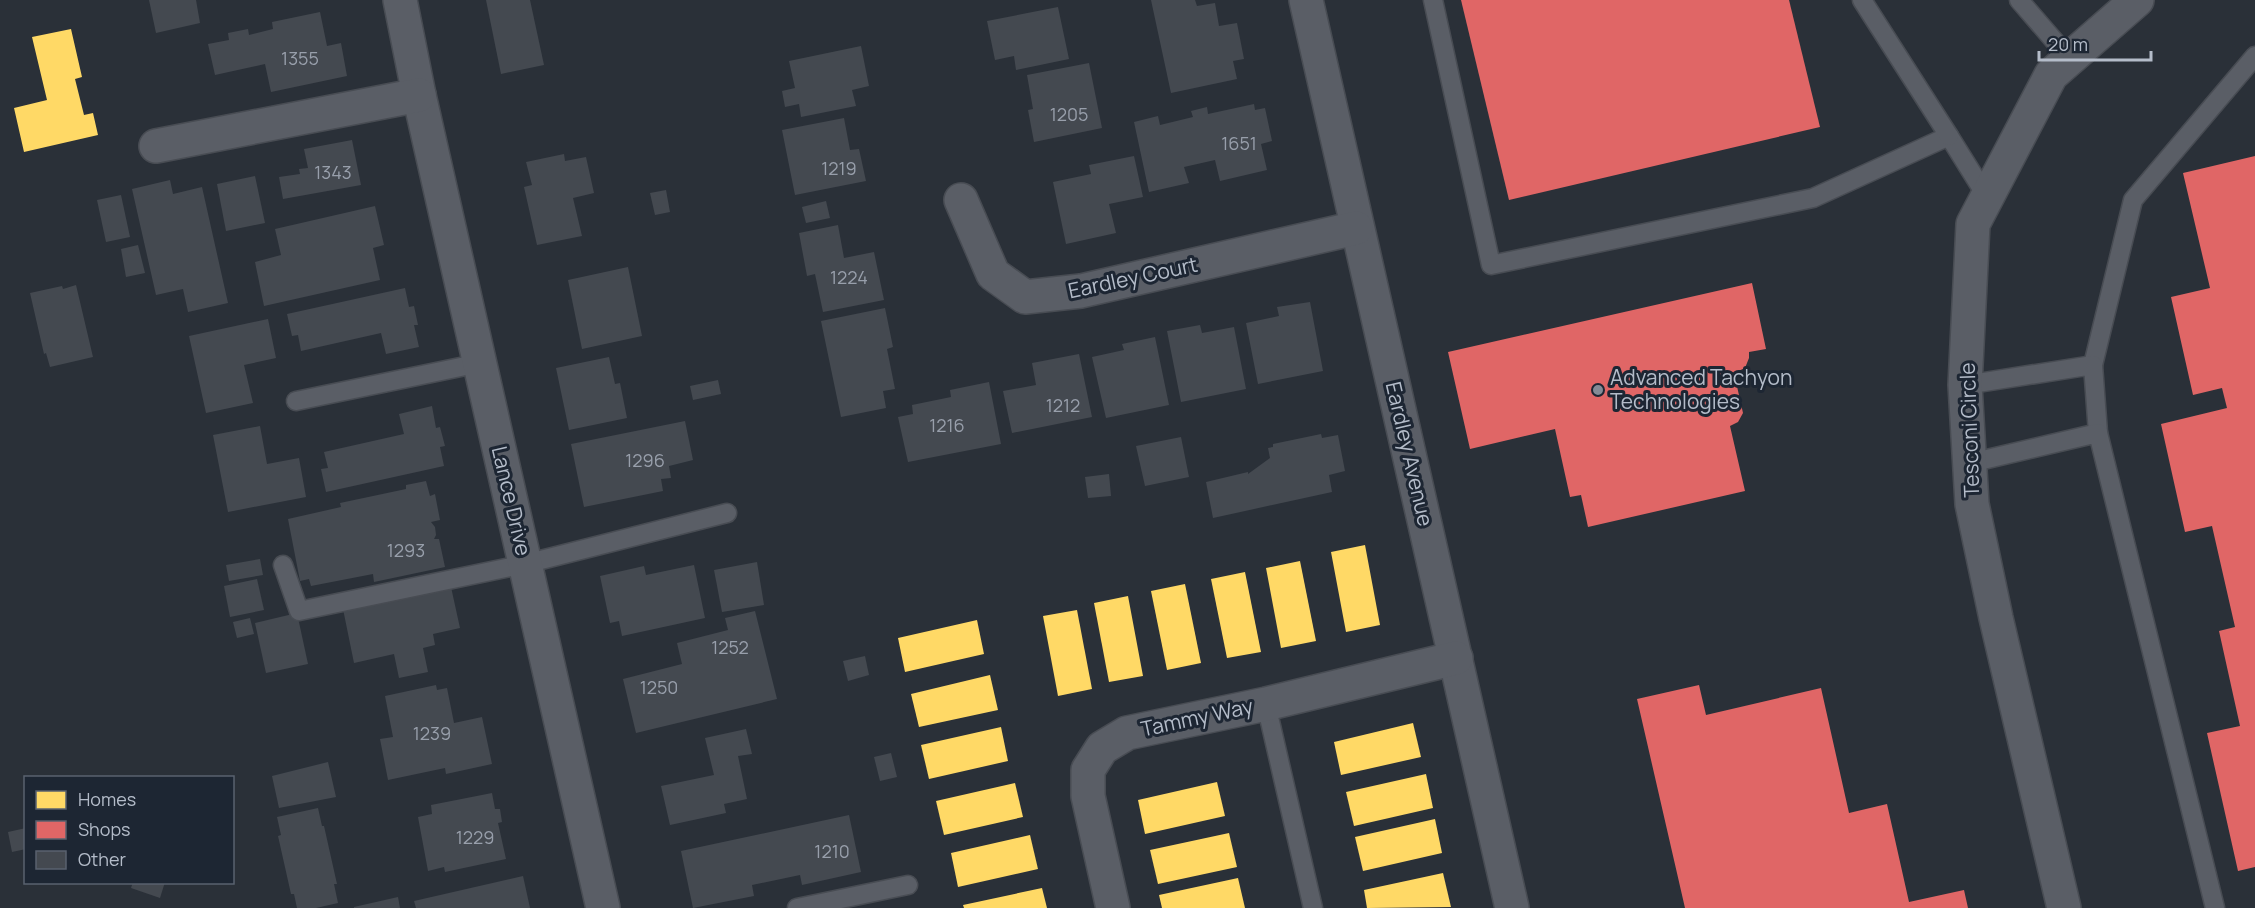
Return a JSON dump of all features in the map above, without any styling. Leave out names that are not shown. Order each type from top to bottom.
[{"type":"street","name":"Lance Drive","points":[[400,0],[419,95],[603,908]]},
{"type":"street","name":"Eardley Avenue","points":[[1306,0],[1512,908]]},
{"type":"street","name":"Tesconi Circle","points":[[2064,908],[1996,618],[1972,504],[1965,385],[1973,224],[2051,75],[2137,0]]},
{"type":"street","points":[[156,146],[419,95]]},
{"type":"street","name":"Eardley Court","points":[[961,200],[993,274],[1025,297],[1081,291],[1356,228]]},
{"type":"street","name":"Tammy Way","points":[[1113,908],[1088,796],[1088,770],[1102,748],[1127,733],[1266,704],[1456,658]]},
{"type":"lane","points":[[1432,0],[1491,265],[1813,198],[1949,136]]},
{"type":"lane","points":[[1862,0],[1987,197]]},
{"type":"lane","points":[[2019,0],[2070,59]]},
{"type":"lane","points":[[2215,908],[2098,433],[2093,365],[2133,200],[2255,56]]},
{"type":"lane","points":[[296,401],[480,363]]},
{"type":"lane","points":[[1965,385],[2093,365]]},
{"type":"lane","points":[[1970,464],[2098,433]]},
{"type":"lane","points":[[283,565],[299,611],[525,564],[727,513]]},
{"type":"lane","points":[[1266,704],[1312,908]]},
{"type":"lane","points":[[797,908],[908,885]]},
{"type":"building: Homes","points":[[71,29],[82,77],[75,79],[84,115],[93,113],[98,135],[24,152],[14,108],[47,100],[32,37]]},
{"type":"building: Homes","points":[[1365,545],[1380,625],[1346,632],[1331,552]]},
{"type":"building: Homes","points":[[1300,561],[1316,641],[1281,648],[1266,568]]},
{"type":"building: Homes","points":[[1245,572],[1261,652],[1227,658],[1211,579]]},
{"type":"building: Homes","points":[[1185,584],[1201,663],[1167,670],[1151,591]]},
{"type":"building: Homes","points":[[1128,596],[1143,676],[1109,682],[1094,603]]},
{"type":"building: Homes","points":[[1077,610],[1092,689],[1058,696],[1043,616]]},
{"type":"building: Homes","points":[[977,620],[984,654],[905,672],[898,638]]},
{"type":"building: Homes","points":[[990,675],[998,710],[919,727],[911,694]]},
{"type":"building: Homes","points":[[1413,723],[1421,757],[1341,775],[1334,742]]},
{"type":"building: Homes","points":[[1001,727],[1008,761],[929,779],[921,745]]},
{"type":"building: Homes","points":[[1426,774],[1433,808],[1354,826],[1346,792]]},
{"type":"building: Homes","points":[[1217,782],[1225,816],[1145,834],[1138,800]]},
{"type":"building: Homes","points":[[1015,783],[1023,817],[944,835],[936,801]]},
{"type":"building: Homes","points":[[1435,819],[1442,853],[1363,871],[1355,837]]},
{"type":"building: Homes","points":[[1229,833],[1237,867],[1158,884],[1150,850]]},
{"type":"building: Homes","points":[[1030,835],[1038,869],[958,887],[951,853]]},
{"type":"building: Homes","points":[[1443,873],[1451,907],[1367,908],[1364,890]]},
{"type":"building: Homes","points":[[1238,878],[1245,908],[1162,908],[1159,895]]},
{"type":"building: Homes","points":[[1042,888],[1047,908],[964,908],[963,905]]},
{"type":"building: Shops","points":[[1461,0],[1789,0],[1820,127],[1509,200]]},
{"type":"building: Shops","points":[[2255,156],[2255,867],[2238,871],[2207,733],[2240,726],[2219,631],[2235,627],[2212,526],[2185,532],[2161,424],[2227,408],[2222,388],[2193,395],[2171,297],[2210,288],[2183,173]]},
{"type":"building: Shops","name":"Advanced Tachyon Technologies","points":[[1752,283],[1766,349],[1749,352],[1745,368],[1734,373],[1743,413],[1738,422],[1730,426],[1745,491],[1588,527],[1581,495],[1570,497],[1555,429],[1470,449],[1448,352]]},
{"type":"building: Shops","points":[[1699,685],[1706,715],[1821,688],[1849,813],[1887,804],[1909,902],[1964,890],[1968,908],[1685,908],[1637,699]]},
{"type":"building: Other","points":[[149,0],[196,0],[200,23],[156,33]]},
{"type":"building: Other","points":[[486,0],[530,0],[544,65],[501,74]]},
{"type":"building: Other","points":[[1151,0],[1195,0],[1197,6],[1215,3],[1219,26],[1237,23],[1244,59],[1233,61],[1237,79],[1171,93]]},
{"type":"building: Other","points":[[1058,7],[1069,59],[1016,70],[1014,56],[995,60],[987,21]]},
{"type":"building: Other","points":[[320,12],[327,46],[341,43],[347,76],[271,92],[265,64],[215,75],[208,44],[229,40],[228,33],[248,29],[249,35],[273,29],[272,22]]},
{"type":"building: Other","points":[[861,46],[869,86],[852,90],[856,106],[801,117],[799,104],[785,107],[782,91],[795,88],[789,61]]},
{"type":"building: Other","points":[[1089,63],[1102,128],[1034,142],[1028,110],[1033,109],[1027,75]]},
{"type":"building: Other","points":[[1254,104],[1255,110],[1265,108],[1272,141],[1261,144],[1267,170],[1220,181],[1215,160],[1184,167],[1189,183],[1149,192],[1134,122],[1158,116],[1160,125],[1193,117],[1191,111],[1207,107],[1208,114]]},
{"type":"building: Other","points":[[844,118],[850,150],[859,149],[866,181],[795,195],[782,130]]},
{"type":"building: Other","points":[[352,140],[361,185],[283,199],[279,177],[300,174],[299,169],[308,168],[304,149]]},
{"type":"building: Other","points":[[564,154],[565,161],[586,157],[594,193],[573,198],[582,236],[537,245],[524,187],[532,185],[526,162]]},
{"type":"building: Other","points":[[1134,156],[1143,197],[1109,204],[1116,233],[1066,244],[1053,182],[1091,174],[1089,165]]},
{"type":"building: Other","points":[[255,176],[265,223],[226,231],[217,184]]},
{"type":"building: Other","points":[[170,180],[173,194],[202,187],[228,303],[188,312],[183,289],[156,295],[132,189]]},
{"type":"building: Other","points":[[666,190],[670,212],[655,215],[650,193]]},
{"type":"building: Other","points":[[121,195],[130,237],[106,242],[97,200]]},
{"type":"building: Other","points":[[826,201],[830,218],[806,223],[802,207]]},
{"type":"building: Other","points":[[375,206],[384,245],[373,248],[380,280],[264,306],[255,262],[281,255],[275,229]]},
{"type":"building: Other","points":[[838,225],[844,258],[874,252],[884,300],[823,312],[815,274],[807,276],[799,233]]},
{"type":"building: Other","points":[[138,245],[145,273],[126,277],[121,249]]},
{"type":"building: Other","points":[[628,267],[642,336],[582,349],[568,280]]},
{"type":"building: Other","points":[[76,285],[93,357],[50,367],[46,353],[44,354],[30,293]]},
{"type":"building: Other","points":[[405,288],[409,307],[414,306],[418,325],[414,325],[419,347],[386,354],[381,333],[301,351],[298,335],[292,336],[287,314]]},
{"type":"building: Other","points":[[1310,302],[1323,371],[1258,384],[1246,323],[1279,316],[1277,307]]},
{"type":"building: Other","points":[[885,308],[893,347],[887,349],[895,389],[883,391],[886,408],[841,417],[821,321]]},
{"type":"building: Other","points":[[268,319],[276,358],[244,365],[253,403],[206,413],[189,336]]},
{"type":"building: Other","points":[[1200,325],[1202,333],[1234,327],[1246,389],[1181,402],[1167,331]]},
{"type":"building: Other","points":[[1155,337],[1169,405],[1106,418],[1092,357],[1124,350],[1122,344]]},
{"type":"building: Other","points":[[1079,354],[1092,417],[1012,433],[1003,391],[1036,385],[1032,363]]},
{"type":"building: Other","points":[[609,357],[615,384],[620,383],[627,418],[569,430],[556,368]]},
{"type":"building: Other","points":[[718,380],[721,394],[693,400],[690,386]]},
{"type":"building: Other","points":[[989,382],[1001,444],[908,462],[898,417],[913,414],[912,405],[951,397],[950,390]]},
{"type":"building: Other","points":[[432,406],[436,428],[440,427],[445,446],[440,447],[444,466],[326,492],[321,469],[328,468],[324,452],[404,434],[399,414]]},
{"type":"building: Other","points":[[685,421],[693,460],[669,466],[671,478],[661,479],[663,491],[584,507],[571,444]]},
{"type":"building: Other","points":[[260,426],[267,464],[299,458],[306,497],[228,512],[213,435]]},
{"type":"building: Other","points":[[1321,434],[1322,438],[1338,435],[1345,471],[1329,475],[1332,492],[1213,518],[1206,482],[1248,472],[1248,474],[1270,458],[1268,448],[1273,447],[1273,444]]},
{"type":"building: Other","points":[[1181,437],[1189,477],[1145,486],[1136,446]]},
{"type":"building: Other","points":[[1109,474],[1111,496],[1088,498],[1085,477]]},
{"type":"building: Other","points":[[426,481],[430,496],[435,494],[440,520],[431,522],[435,527],[434,539],[439,539],[445,567],[374,582],[373,574],[311,586],[309,579],[300,581],[288,519],[341,507],[340,503],[406,489],[406,485]]},
{"type":"building: Other","points":[[260,559],[263,575],[229,581],[226,565]]},
{"type":"building: Other","points":[[757,562],[764,605],[722,612],[714,570]]},
{"type":"building: Other","points":[[694,565],[705,618],[622,636],[619,621],[610,623],[600,576],[644,566],[646,575]]},
{"type":"building: Other","points":[[257,579],[264,610],[230,617],[224,586]]},
{"type":"building: Other","points":[[451,587],[460,628],[433,634],[435,645],[423,648],[428,672],[399,678],[394,654],[354,663],[343,609]]},
{"type":"building: Other","points":[[755,611],[777,699],[636,733],[623,679],[682,664],[677,643],[728,630],[725,618]]},
{"type":"building: Other","points":[[297,613],[308,664],[266,673],[255,623]]},
{"type":"building: Other","points":[[250,618],[254,634],[237,638],[233,622]]},
{"type":"building: Other","points":[[865,656],[869,675],[848,681],[843,661]]},
{"type":"building: Other","points":[[436,685],[437,690],[447,688],[454,723],[482,717],[492,764],[446,774],[445,768],[388,780],[380,739],[393,737],[385,696]]},
{"type":"building: Other","points":[[746,729],[752,754],[738,756],[747,799],[724,804],[726,813],[670,825],[661,786],[714,775],[705,738]]},
{"type":"building: Other","points":[[891,753],[897,777],[880,781],[874,757]]},
{"type":"building: Other","points":[[328,762],[336,797],[279,808],[272,776]]},
{"type":"building: Other","points":[[492,793],[495,809],[500,809],[502,822],[498,823],[506,859],[445,872],[444,867],[428,871],[418,817],[432,814],[431,805]]},
{"type":"building: Other","points":[[318,808],[337,884],[334,884],[338,903],[316,908],[297,908],[294,894],[291,894],[278,836],[281,835],[277,817]]},
{"type":"building: Other","points":[[849,815],[861,872],[802,885],[800,875],[752,885],[754,896],[693,908],[681,851]]},
{"type":"building: Other","points":[[24,828],[24,849],[12,852],[8,832]]},
{"type":"building: Other","points":[[523,876],[530,908],[416,908],[414,901]]},
{"type":"building: Other","points":[[132,884],[164,884],[160,898],[131,888]]},
{"type":"building: Other","points":[[398,897],[400,908],[354,908],[354,907]]},
{"type":"place","name":"Advanced Tachyon Technologies","points":[[1598,390]]}]
